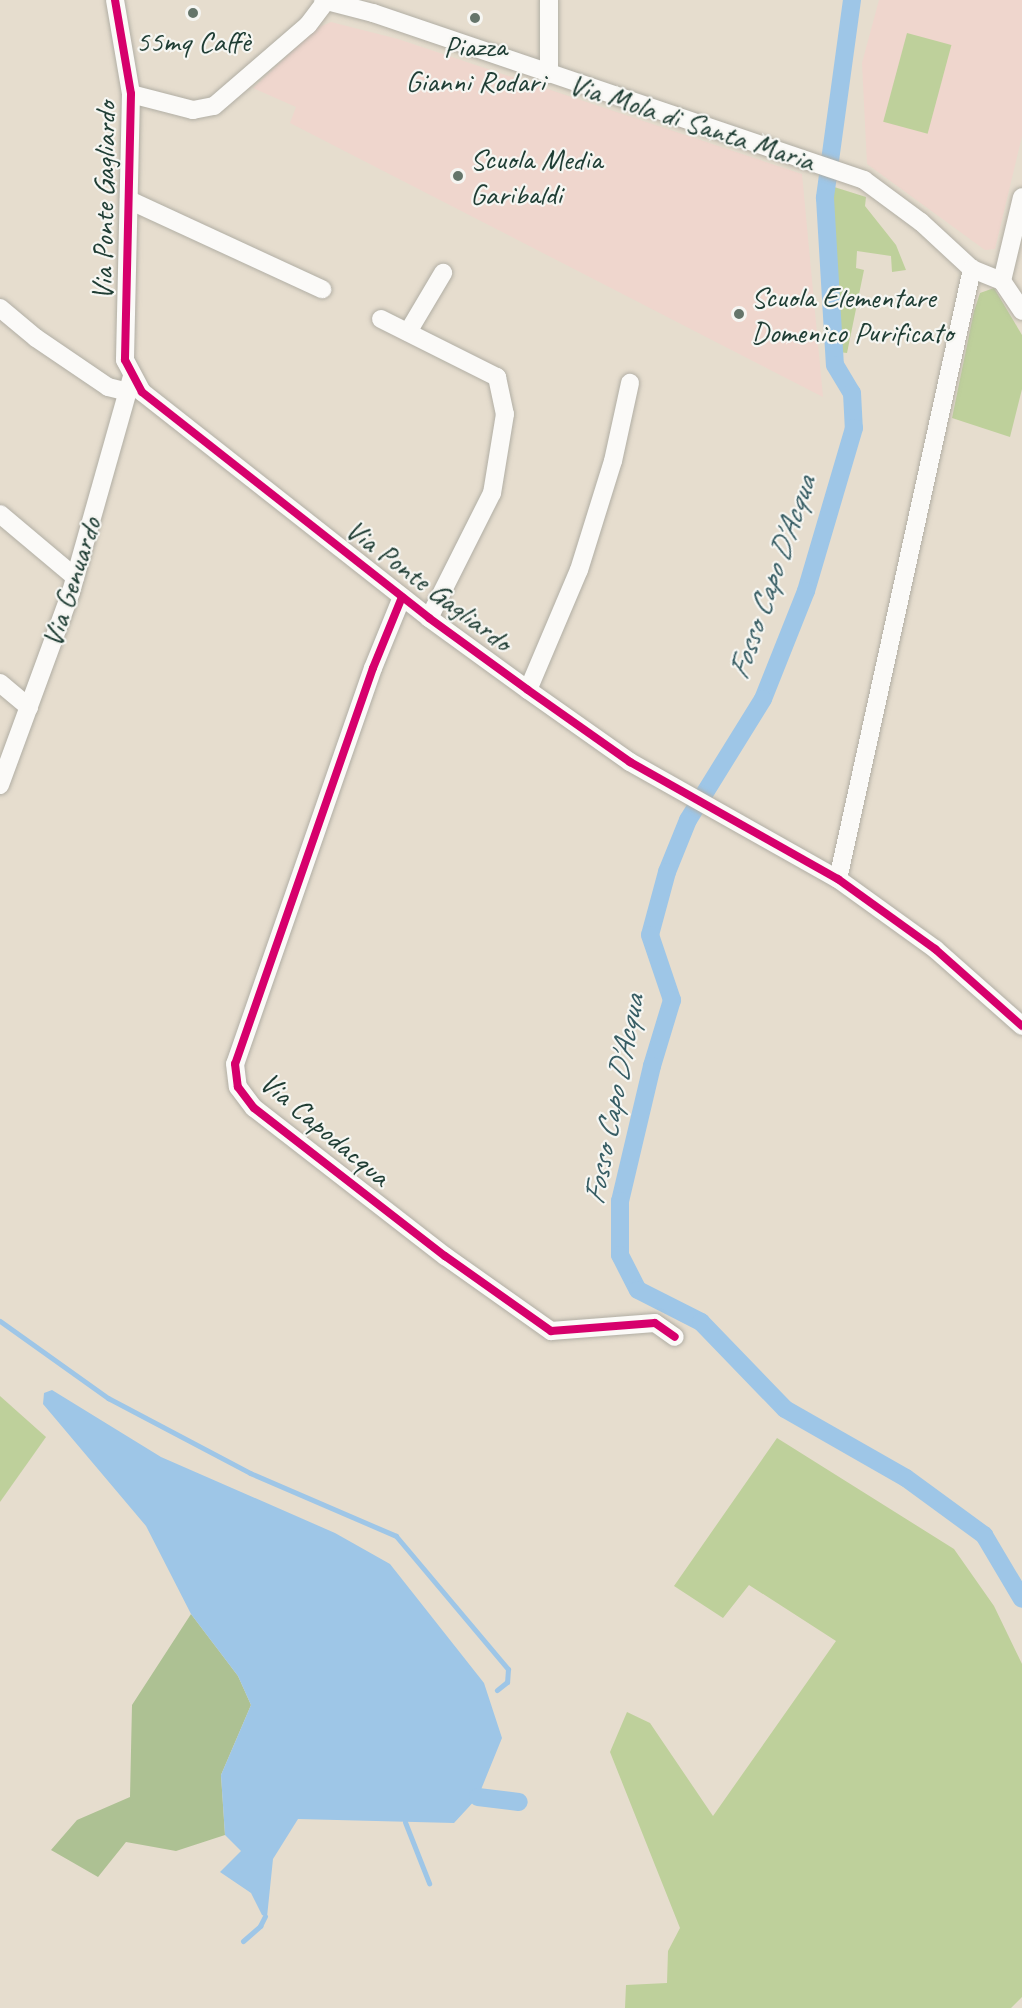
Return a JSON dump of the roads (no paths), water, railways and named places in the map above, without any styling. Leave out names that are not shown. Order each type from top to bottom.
[{"type":"street","name":"Via Ponte Gagliardo","points":[[115,0],[131,94],[125,360],[130,384],[429,618],[528,690],[630,762],[689,798],[838,879],[935,949],[1022,1026]]},
{"type":"street","points":[[549,0],[549,74]]},
{"type":"street","points":[[131,94],[193,110],[214,106],[308,25],[324,1]]},
{"type":"street","name":"Via Mola di Santa Maria","points":[[324,1],[373,13],[864,180],[921,222],[972,269],[1002,281]]},
{"type":"street","points":[[1022,197],[1002,281],[1022,311]]},
{"type":"street","points":[[129,200],[322,289]]},
{"type":"street","points":[[838,879],[972,269]]},
{"type":"street","points":[[408,332],[442,273]]},
{"type":"street","points":[[0,308],[36,338],[108,387],[130,384]]},
{"type":"street","points":[[381,319],[497,377],[505,414],[492,493],[429,618]]},
{"type":"street","points":[[528,690],[579,570],[613,461],[630,383]]},
{"type":"street","name":"Via Genuardo","points":[[0,785],[75,577],[130,384]]},
{"type":"street","points":[[0,514],[75,577]]},
{"type":"street","name":"Via Capodacqua","points":[[402,597],[373,668],[235,1064],[238,1087],[254,1108],[522,1314],[551,1331],[655,1323],[675,1337]]},
{"type":"street","points":[[0,683],[29,707]]},
{"type":"water","points":[[52,1390],[161,1457],[335,1533],[390,1564],[484,1683],[502,1738],[478,1797],[454,1823],[298,1819],[273,1859],[267,1917],[262,1915],[251,1893],[220,1872],[241,1851],[225,1835],[221,1775],[251,1705],[238,1676],[191,1614],[146,1526],[43,1404],[44,1393]]},
{"type":"waterway","name":"Fosso Capo D'Acqua","points":[[852,0],[825,198],[835,365],[852,393],[854,428],[806,591],[763,699],[688,820],[667,872],[650,935],[672,1000],[652,1066],[620,1201],[620,1255],[638,1290],[701,1322],[785,1409],[906,1478],[984,1535],[1022,1599]]},
{"type":"waterway","points":[[0,1321],[108,1398],[250,1473],[396,1536],[508,1669],[507,1682],[497,1690]]},
{"type":"waterway","points":[[478,1797],[519,1802]]},
{"type":"waterway","points":[[405,1822],[429,1883]]},
{"type":"waterway","points":[[243,1941],[260,1926],[265,1916]]},
{"type":"place","name":"55mq Caffè","points":[[193,13]]},
{"type":"place","name":"Piazza Gianni Rodari","points":[[475,18]]},
{"type":"place","name":"Scuola Media Garibaldi","points":[[458,176]]},
{"type":"place","name":"Scuola Elementare Domenico Purificato","points":[[739,314]]}]
